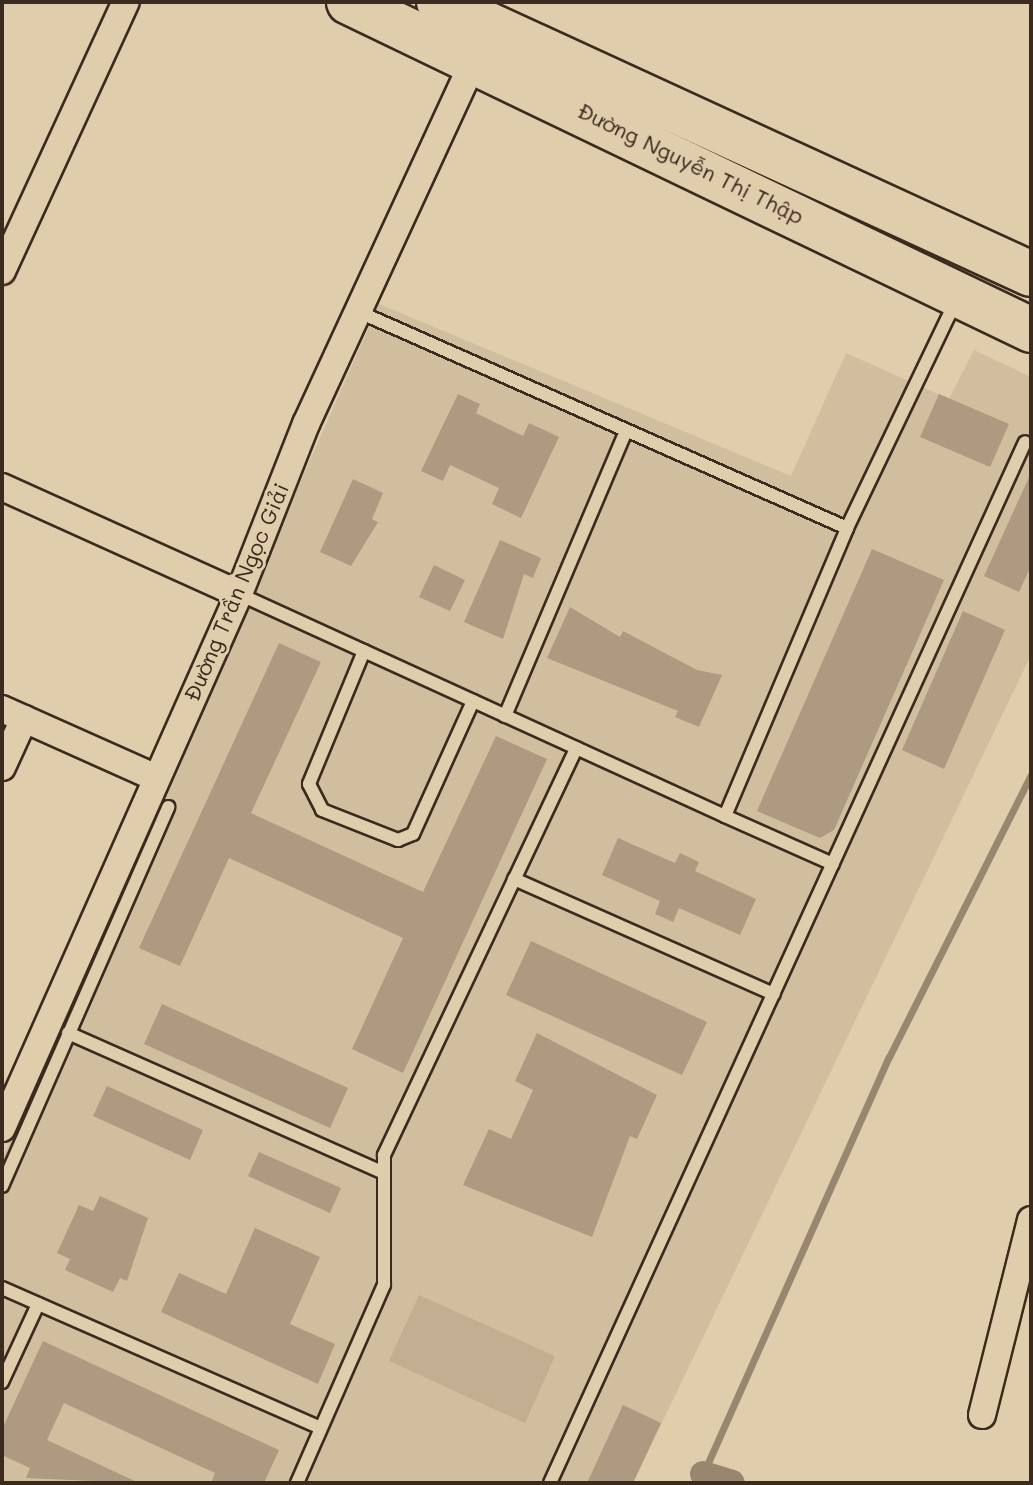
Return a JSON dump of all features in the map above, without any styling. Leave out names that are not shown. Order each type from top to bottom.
[{"type":"highway","name":"Đường Nguyễn Thị Thập","points":[[349,2],[475,59],[960,292],[1031,330]]},
{"type":"highway","name":"Đường Nguyễn Thị Thập","points":[[439,2],[1027,268]]},
{"type":"street","points":[[2,271],[126,2]]},
{"type":"street","name":"Đường Trần Ngọc Giải","points":[[2,1128],[154,777],[239,594],[357,311],[475,59]]},
{"type":"street","points":[[2,487],[239,594]]},
{"type":"street","points":[[2,767],[13,714],[154,777]]},
{"type":"street","points":[[982,1415],[1031,1220]]},
{"type":"lane","points":[[725,816],[847,528],[960,292]]},
{"type":"lane","points":[[357,311],[847,528]]},
{"type":"lane","points":[[505,716],[626,431]]},
{"type":"lane","points":[[550,1483],[1025,442]]},
{"type":"lane","points":[[239,594],[833,864]]},
{"type":"lane","points":[[364,651],[309,784],[322,810],[398,840],[413,834],[473,701]]},
{"type":"lane","points":[[300,1482],[318,1427],[384,1285],[380,1171],[576,748]]},
{"type":"lane","points":[[2,1186],[168,807]]},
{"type":"lane","points":[[514,879],[774,994]]},
{"type":"lane","points":[[68,1033],[380,1171]]},
{"type":"lane","points":[[2,1288],[318,1427]]},
{"type":"lane","points":[[2,1382],[38,1304]]},
{"type":"shaded area","points":[[379,304],[791,476],[846,353],[949,399],[974,350],[1031,377],[1031,655],[633,1483],[2,1483],[2,1159]]},
{"type":"shaded area","points":[[419,1295],[555,1356],[525,1423],[389,1361]]},
{"type":"building","points":[[458,394],[480,404],[476,413],[523,436],[529,423],[559,437],[521,518],[492,504],[499,488],[450,465],[443,481],[421,471]]},
{"type":"building","points":[[939,394],[1009,424],[990,467],[920,437]]},
{"type":"building","points":[[1031,473],[1031,566],[1019,592],[984,576]]},
{"type":"building","points":[[353,479],[383,493],[372,519],[378,522],[351,566],[320,552]]},
{"type":"building","points":[[500,540],[541,558],[533,578],[524,574],[503,639],[464,622]]},
{"type":"building","points":[[872,549],[944,580],[834,830],[820,838],[757,811]]},
{"type":"building","points":[[434,565],[465,580],[450,611],[419,597]]},
{"type":"building","points":[[570,607],[620,637],[623,631],[697,670],[722,675],[699,727],[675,717],[678,711],[547,658]]},
{"type":"building","points":[[963,611],[1005,630],[944,769],[902,750]]},
{"type":"building","points":[[279,643],[321,662],[251,813],[423,892],[496,736],[547,759],[403,1073],[352,1049],[403,938],[229,858],[180,966],[139,948]]},
{"type":"building","points":[[618,838],[675,863],[680,853],[699,862],[695,871],[756,899],[740,935],[679,908],[673,922],[655,914],[660,901],[602,875]]},
{"type":"building","points":[[531,941],[707,1022],[682,1075],[506,995]]},
{"type":"building","points":[[162,1004],[348,1088],[330,1128],[144,1044]]},
{"type":"building","points":[[537,1033],[657,1095],[637,1139],[630,1136],[592,1237],[463,1185],[489,1129],[511,1139],[533,1090],[515,1081]]},
{"type":"building","points":[[107,1086],[203,1130],[190,1160],[93,1116]]},
{"type":"building","points":[[259,1152],[341,1188],[330,1213],[248,1176]]},
{"type":"building","points":[[100,1196],[148,1218],[127,1281],[120,1278],[113,1292],[65,1270],[70,1259],[57,1253],[79,1205],[93,1211]]},
{"type":"building","points":[[255,1228],[320,1257],[290,1324],[335,1344],[318,1384],[161,1312],[179,1273],[226,1294]]},
{"type":"building","points":[[43,1341],[279,1450],[264,1483],[211,1483],[215,1473],[64,1403],[47,1440],[139,1483],[26,1478],[30,1468],[2,1455],[2,1429]]},
{"type":"building","points":[[623,1405],[661,1423],[633,1483],[587,1483]]},
{"type":"waterway","points":[[699,1483],[889,1057],[1031,775]]},
{"type":"waterway","points":[[703,1474],[732,1483]]}]
